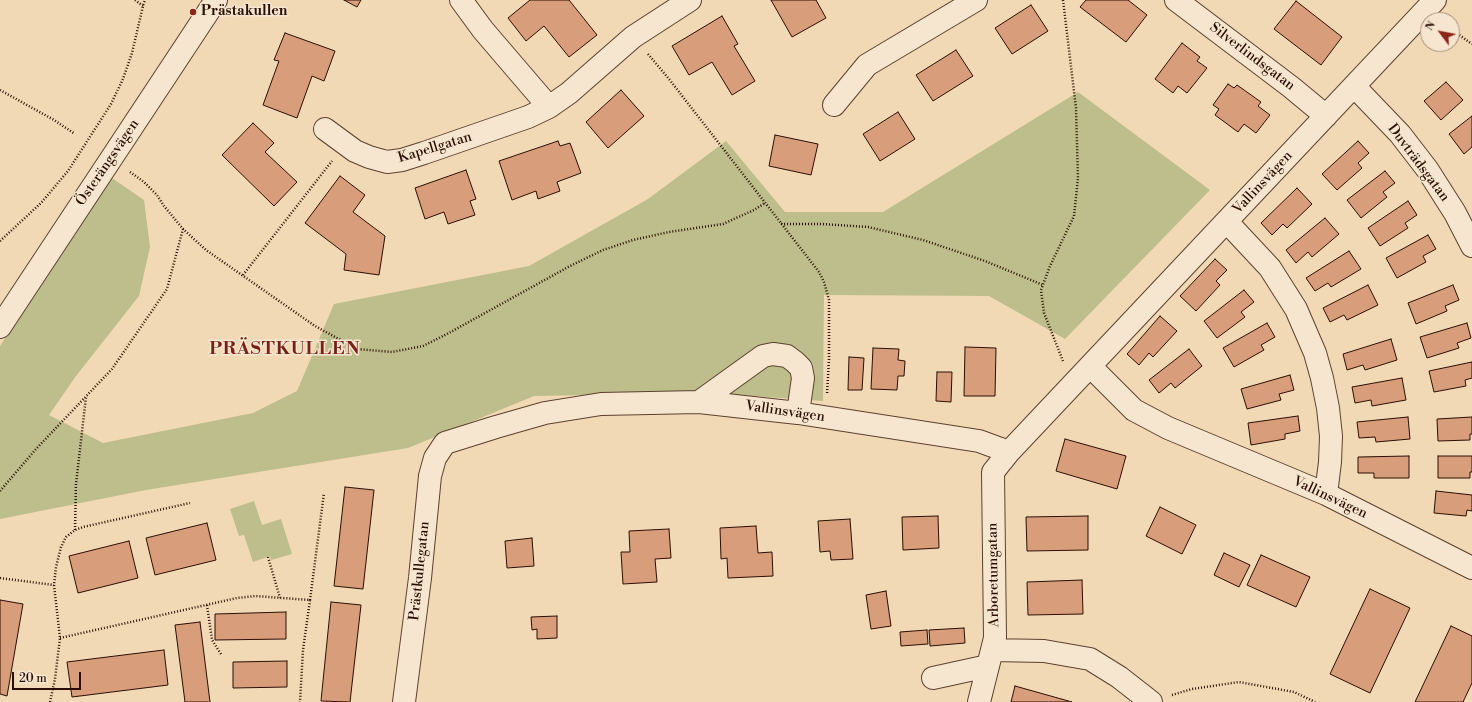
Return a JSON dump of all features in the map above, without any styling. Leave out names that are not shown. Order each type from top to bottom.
[{"type":"street","name":"Österängsvägen","points":[[0,302],[202,0]]},
{"type":"street","name":"Österängsvägen","points":[[0,327],[216,0]]},
{"type":"street","points":[[461,0],[483,30],[549,107]]},
{"type":"street","name":"Kapellgatan","points":[[325,129],[355,150],[369,157],[387,162],[402,160],[528,117],[549,107],[569,93],[633,37],[690,0]]},
{"type":"street","points":[[834,105],[867,66],[976,0]]},
{"type":"street","name":"Silverlindsgatan","points":[[1176,0],[1291,87],[1326,116]]},
{"type":"street","name":"Vallinsvägen","points":[[445,444],[496,427],[545,414],[594,405],[699,402],[798,413],[979,441],[1010,452],[1435,0]]},
{"type":"street","name":"Duvträdsgatan","points":[[1354,86],[1400,134],[1427,169],[1455,213],[1472,246]]},
{"type":"street","points":[[1227,222],[1270,268],[1296,309],[1315,353],[1328,408],[1331,436],[1330,469],[1326,494]]},
{"type":"street","points":[[699,402],[763,356],[773,354],[787,356],[801,368],[804,378],[798,413]]},
{"type":"street","name":"Vallinsvägen","points":[[1090,366],[1134,410],[1168,428],[1326,494],[1472,568]]},
{"type":"street","name":"Prästkullegatan","points":[[404,702],[420,578],[430,476],[435,458],[445,444]]},
{"type":"street","name":"Arboretumgatan","points":[[979,702],[995,638],[993,472],[1010,452]]},
{"type":"street","points":[[933,678],[990,658],[1044,651],[1090,659],[1119,677],[1151,701]]},
{"type":"path","points":[[135,0],[142,6]]},
{"type":"path","points":[[0,241],[41,203],[68,171],[111,104],[123,79],[132,53],[142,6],[146,0]]},
{"type":"path","points":[[1063,0],[1076,108],[1078,178],[1074,216],[1050,266],[1041,290],[1044,313],[1063,362]]},
{"type":"path","points":[[1460,36],[1472,44]]},
{"type":"path","points":[[633,37],[669,79],[819,272],[824,282],[829,300],[829,359],[824,418]]},
{"type":"path","points":[[0,90],[54,120],[75,134]]},
{"type":"path","points":[[243,275],[346,144]]},
{"type":"path","points":[[128,171],[149,186],[183,229],[206,250],[316,326],[357,349],[392,352],[423,346],[570,266],[603,250],[633,240],[669,232],[723,224],[754,210],[764,203]]},
{"type":"path","points":[[781,224],[822,224],[875,229],[923,240],[985,261],[1043,285]]},
{"type":"path","points":[[0,491],[36,449],[112,369],[167,289],[183,229]]},
{"type":"path","points":[[75,530],[76,484],[86,396]]},
{"type":"path","points":[[300,702],[303,650],[324,493]]},
{"type":"path","points":[[50,702],[55,678],[60,638],[54,585],[56,567],[61,547],[66,537],[75,530],[83,527],[190,503]]},
{"type":"path","points":[[268,557],[280,598]]},
{"type":"path","points":[[0,578],[54,585]]},
{"type":"path","points":[[60,638],[237,598],[255,596],[310,600]]},
{"type":"path","points":[[207,605],[212,640],[221,654]]},
{"type":"path","points":[[1151,701],[1192,689],[1239,682],[1294,692],[1315,702]]},
{"type":"green space","points":[[1078,92],[1210,190],[1065,339],[989,296],[824,295],[823,401],[712,393],[534,396],[408,448],[146,490],[0,519],[0,346],[109,176],[144,200],[150,247],[139,296],[76,376],[49,415],[103,443],[253,413],[297,391],[334,304],[529,266],[648,199],[726,141],[785,212],[883,212]]},
{"type":"green space","points":[[254,501],[262,525],[281,519],[292,554],[271,560],[270,556],[253,562],[244,535],[239,536],[230,509]]},
{"type":"building","points":[[344,0],[361,0],[357,7]]},
{"type":"building","points":[[530,0],[569,0],[597,35],[569,57],[544,26],[526,41],[508,18]]},
{"type":"building","points":[[771,0],[816,0],[826,18],[792,37]]},
{"type":"building","points":[[1086,0],[1128,0],[1147,15],[1126,42],[1080,7]]},
{"type":"building","points":[[1296,1],[1342,37],[1321,65],[1274,29]]},
{"type":"building","points":[[1031,5],[1048,31],[1012,54],[995,28]]},
{"type":"building","points":[[722,16],[738,44],[734,46],[755,81],[732,95],[712,62],[689,75],[672,46]]},
{"type":"building","points":[[285,33],[335,51],[324,81],[312,76],[297,118],[263,105],[279,61],[274,60]]},
{"type":"building","points":[[1182,43],[1200,57],[1197,61],[1207,68],[1187,93],[1178,86],[1173,93],[1155,79]]},
{"type":"building","points":[[956,50],[973,76],[933,101],[916,75]]},
{"type":"building","points":[[1446,82],[1463,100],[1441,120],[1424,101]]},
{"type":"building","points":[[1228,84],[1234,88],[1237,85],[1261,102],[1258,106],[1270,115],[1256,133],[1244,124],[1238,132],[1215,115],[1219,109],[1213,105]]},
{"type":"building","points":[[621,90],[644,116],[608,148],[586,122]]},
{"type":"building","points":[[898,112],[915,139],[880,161],[863,134]]},
{"type":"building","points":[[1472,116],[1472,147],[1464,154],[1449,134]]},
{"type":"building","points":[[253,123],[274,143],[265,152],[297,182],[274,206],[222,155]]},
{"type":"building","points":[[775,135],[818,144],[811,175],[769,166]]},
{"type":"building","points":[[558,141],[560,146],[570,143],[581,173],[557,182],[560,191],[538,199],[536,191],[512,200],[499,161]]},
{"type":"building","points":[[1358,141],[1369,153],[1358,163],[1362,168],[1337,190],[1322,174]]},
{"type":"building","points":[[466,170],[476,199],[470,201],[475,215],[448,224],[444,212],[425,219],[415,188]]},
{"type":"building","points":[[1385,171],[1395,183],[1383,192],[1387,197],[1361,218],[1347,200]]},
{"type":"building","points":[[340,176],[365,195],[353,212],[385,236],[379,275],[344,270],[346,254],[305,223]]},
{"type":"building","points":[[1297,188],[1312,204],[1287,228],[1283,224],[1272,235],[1261,223]]},
{"type":"building","points":[[1408,201],[1417,215],[1405,223],[1408,228],[1380,246],[1368,228]]},
{"type":"building","points":[[1325,218],[1339,234],[1312,257],[1308,252],[1296,263],[1286,250]]},
{"type":"building","points":[[1428,235],[1436,249],[1423,256],[1426,262],[1397,278],[1386,258]]},
{"type":"building","points":[[1349,251],[1361,269],[1331,287],[1328,283],[1315,291],[1306,278]]},
{"type":"building","points":[[1215,259],[1227,270],[1216,281],[1220,285],[1196,311],[1180,296]]},
{"type":"building","points":[[1368,285],[1378,305],[1347,320],[1344,315],[1330,322],[1323,308]]},
{"type":"building","points":[[1453,285],[1459,300],[1445,306],[1447,311],[1416,324],[1408,303]]},
{"type":"building","points":[[1244,290],[1254,302],[1241,312],[1245,317],[1217,338],[1204,321]]},
{"type":"building","points":[[1160,316],[1177,331],[1153,357],[1149,353],[1139,365],[1127,354]]},
{"type":"building","points":[[1267,323],[1275,337],[1261,345],[1264,350],[1234,367],[1223,348]]},
{"type":"building","points":[[1467,323],[1471,338],[1457,343],[1459,348],[1427,358],[1420,337]]},
{"type":"building","points":[[1391,339],[1397,360],[1365,370],[1363,365],[1347,370],[1343,354]]},
{"type":"building","points":[[965,347],[996,348],[995,396],[964,396]]},
{"type":"building","points":[[873,348],[899,349],[898,360],[905,361],[904,376],[898,376],[897,390],[871,389]]},
{"type":"building","points":[[1189,349],[1202,366],[1175,388],[1171,383],[1159,393],[1149,380]]},
{"type":"building","points":[[849,357],[864,358],[862,390],[848,390]]},
{"type":"building","points":[[1472,362],[1472,378],[1465,380],[1466,386],[1434,392],[1429,371]]},
{"type":"building","points":[[937,372],[952,372],[951,402],[936,401]]},
{"type":"building","points":[[1290,375],[1294,390],[1279,394],[1281,400],[1247,409],[1241,389]]},
{"type":"building","points":[[1402,378],[1406,400],[1372,406],[1371,400],[1355,403],[1352,387]]},
{"type":"building","points":[[1298,416],[1300,431],[1285,434],[1285,439],[1251,445],[1248,423]]},
{"type":"building","points":[[1408,417],[1410,439],[1376,442],[1375,437],[1359,438],[1357,422]]},
{"type":"building","points":[[1472,417],[1472,434],[1470,434],[1470,440],[1438,441],[1437,419]]},
{"type":"building","points":[[1065,439],[1126,456],[1117,489],[1056,471]]},
{"type":"building","points":[[1409,456],[1409,478],[1374,478],[1374,473],[1358,473],[1358,457]]},
{"type":"building","points":[[1438,456],[1472,456],[1472,472],[1470,472],[1470,478],[1438,478]]},
{"type":"building","points":[[345,487],[374,490],[363,589],[334,586]]},
{"type":"building","points":[[1436,491],[1472,495],[1472,511],[1467,510],[1466,516],[1434,513]]},
{"type":"building","points":[[1160,507],[1196,525],[1182,554],[1146,536]]},
{"type":"building","points":[[938,516],[939,548],[903,550],[902,517]]},
{"type":"building","points":[[1088,516],[1088,550],[1027,551],[1026,517]]},
{"type":"building","points":[[850,519],[853,559],[831,560],[830,551],[820,552],[818,521]]},
{"type":"building","points":[[207,523],[216,560],[155,575],[146,538]]},
{"type":"building","points":[[756,526],[758,553],[772,552],[773,576],[728,578],[727,558],[721,559],[720,528]]},
{"type":"building","points":[[669,529],[671,558],[655,559],[657,582],[623,584],[621,552],[630,552],[629,531]]},
{"type":"building","points":[[532,538],[534,566],[507,568],[505,541]]},
{"type":"building","points":[[129,541],[138,578],[78,593],[69,556]]},
{"type":"building","points":[[1224,553],[1250,565],[1239,587],[1214,575]]},
{"type":"building","points":[[1261,555],[1310,577],[1296,607],[1247,585]]},
{"type":"building","points":[[1082,580],[1083,614],[1028,615],[1027,582]]},
{"type":"building","points":[[1370,589],[1410,608],[1370,693],[1330,674]]},
{"type":"building","points":[[886,591],[891,626],[871,629],[866,595]]},
{"type":"building","points":[[0,600],[23,604],[7,696],[0,694]]},
{"type":"building","points":[[331,602],[361,605],[350,702],[321,701]]},
{"type":"building","points":[[286,612],[286,639],[215,640],[215,614]]},
{"type":"building","points":[[557,616],[557,638],[537,639],[537,629],[532,630],[531,617]]},
{"type":"building","points":[[200,622],[210,702],[185,702],[175,625]]},
{"type":"building","points":[[1451,626],[1472,636],[1472,683],[1463,702],[1415,702]]},
{"type":"building","points":[[964,628],[965,643],[930,646],[929,630]]},
{"type":"building","points":[[927,630],[928,644],[901,646],[900,632]]},
{"type":"building","points":[[164,650],[168,685],[72,697],[67,662]]},
{"type":"building","points":[[287,661],[287,687],[233,688],[233,662]]},
{"type":"building","points":[[1015,686],[1072,702],[1011,702]]},
{"type":"place","name":"Prästakullen","points":[[193,12]]},
{"type":"district","name":"PRÄSTKULLEN","points":[[285,350]]}]
